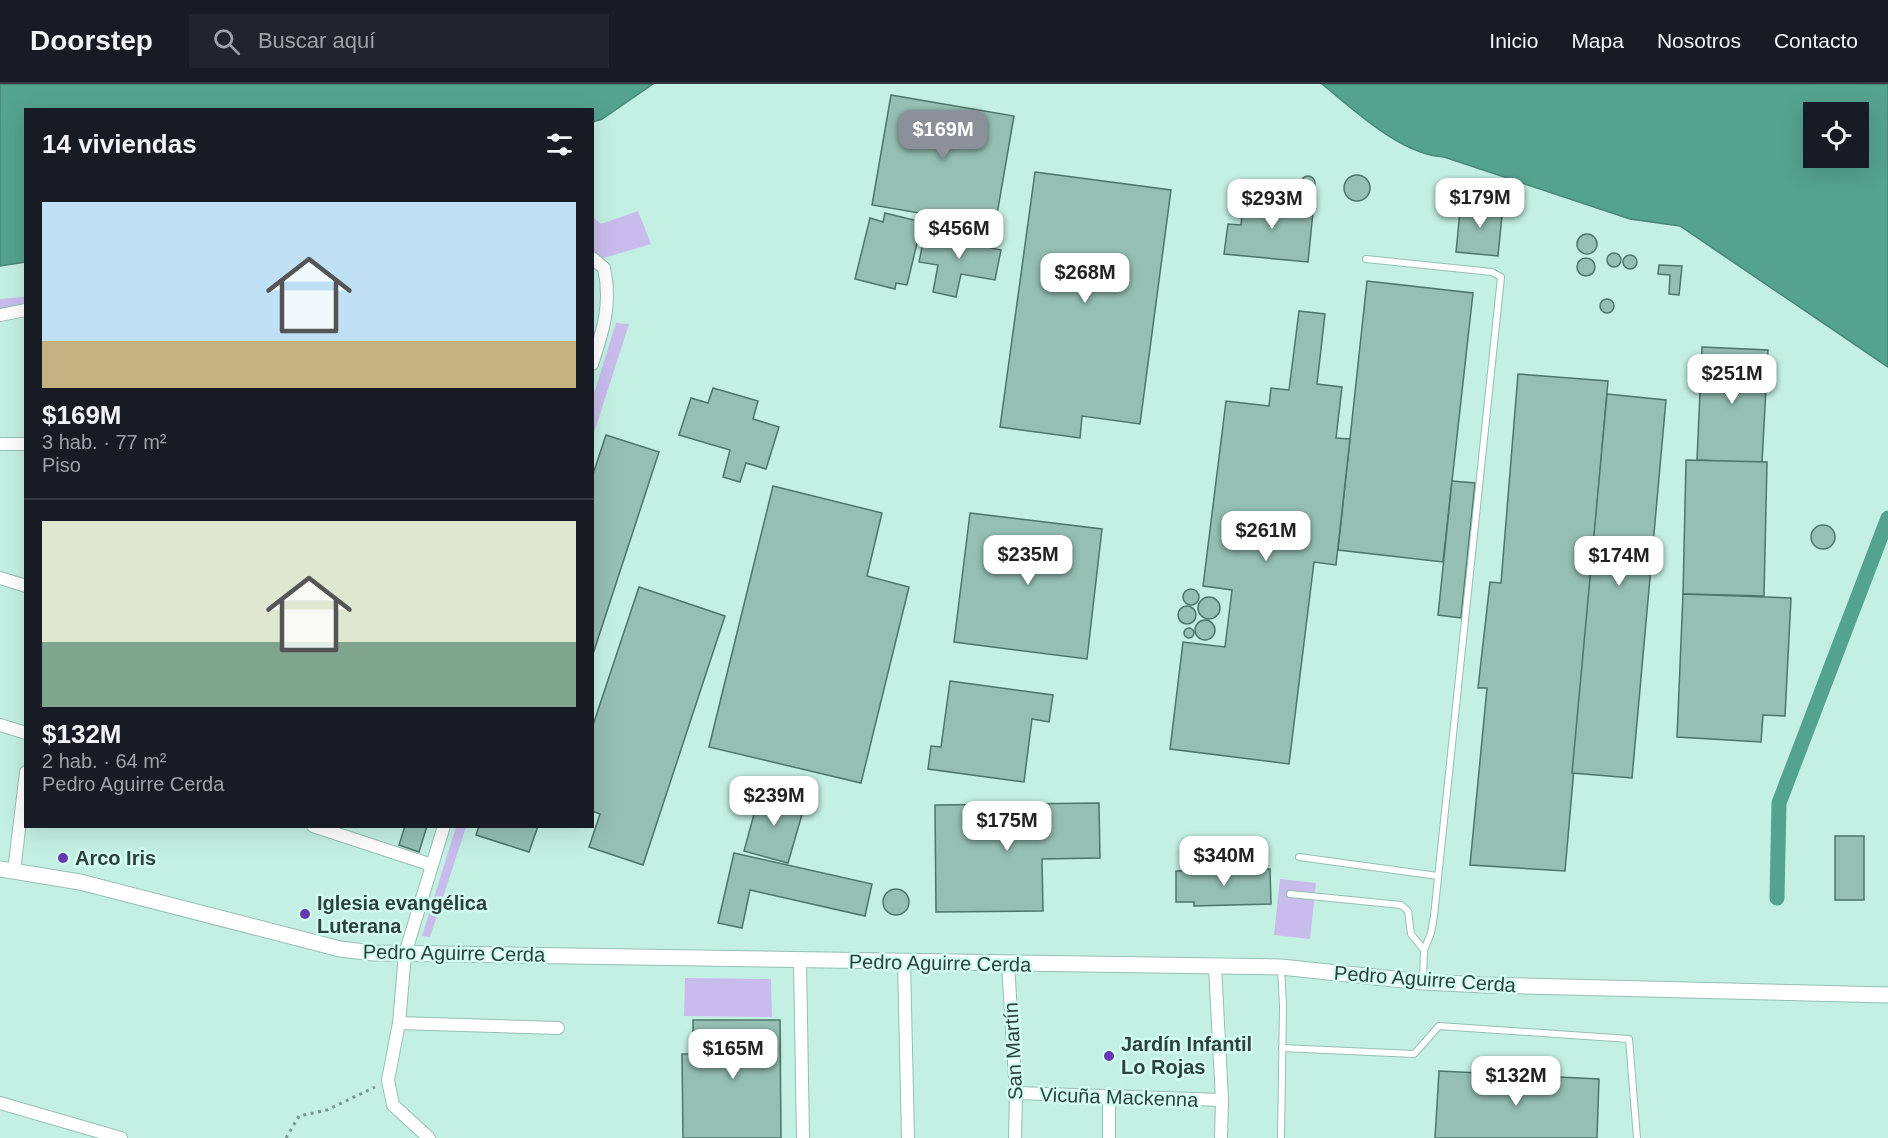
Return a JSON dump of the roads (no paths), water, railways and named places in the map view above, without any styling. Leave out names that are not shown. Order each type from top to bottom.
[{"type":"street","points":[[594,260],[604,268],[607,310],[594,357]]},
{"type":"street","points":[[0,315],[24,310]]},
{"type":"street","points":[[0,444],[24,444]]},
{"type":"street","points":[[0,578],[24,585]]},
{"type":"street","points":[[0,725],[24,732]]},
{"type":"street","points":[[7,870],[24,782]]},
{"type":"street","points":[[319,828],[432,865]]},
{"type":"street","points":[[429,1138],[393,1105],[388,1080],[399,1023],[405,954],[443,828]]},
{"type":"street","name":"Pedro Aguirre Cerda","points":[[7,870],[80,882],[340,949],[405,954],[1281,967],[1423,982],[1888,995]]},
{"type":"street","points":[[800,960],[802,1138]]},
{"type":"street","points":[[904,962],[908,1138]]},
{"type":"street","name":"San Martín","points":[[1008,964],[1016,1093],[1015,1138]]},
{"type":"street","points":[[1215,966],[1222,1100],[1221,1138]]},
{"type":"street","points":[[399,1023],[558,1028]]},
{"type":"street","name":"Vicuña Mackenna","points":[[1016,1093],[1108,1098],[1222,1100]]},
{"type":"street","points":[[1108,1098],[1109,1138]]},
{"type":"street","points":[[0,1103],[104,1136],[121,1138]]},
{"type":"lane","points":[[1366,259],[1492,272],[1500,277],[1438,876],[1431,933],[1424,950],[1423,982]]},
{"type":"lane","points":[[1299,857],[1438,876]]},
{"type":"lane","points":[[1290,894],[1401,904],[1408,911],[1411,934],[1424,950]]},
{"type":"lane","points":[[1281,967],[1281,1138]]},
{"type":"lane","points":[[1282,1048],[1414,1054],[1439,1026],[1629,1039],[1636,1138]]},
{"type":"waterway","points":[[1777,898],[1779,803],[1888,518]]},
{"type":"place","name":"Arco Iris","points":[[63,858]]},
{"type":"place","name":"Iglesia evangélica Luterana","points":[[305,914]]},
{"type":"place","name":"Jardín Infantil Lo Rojas","points":[[1109,1056]]}]
